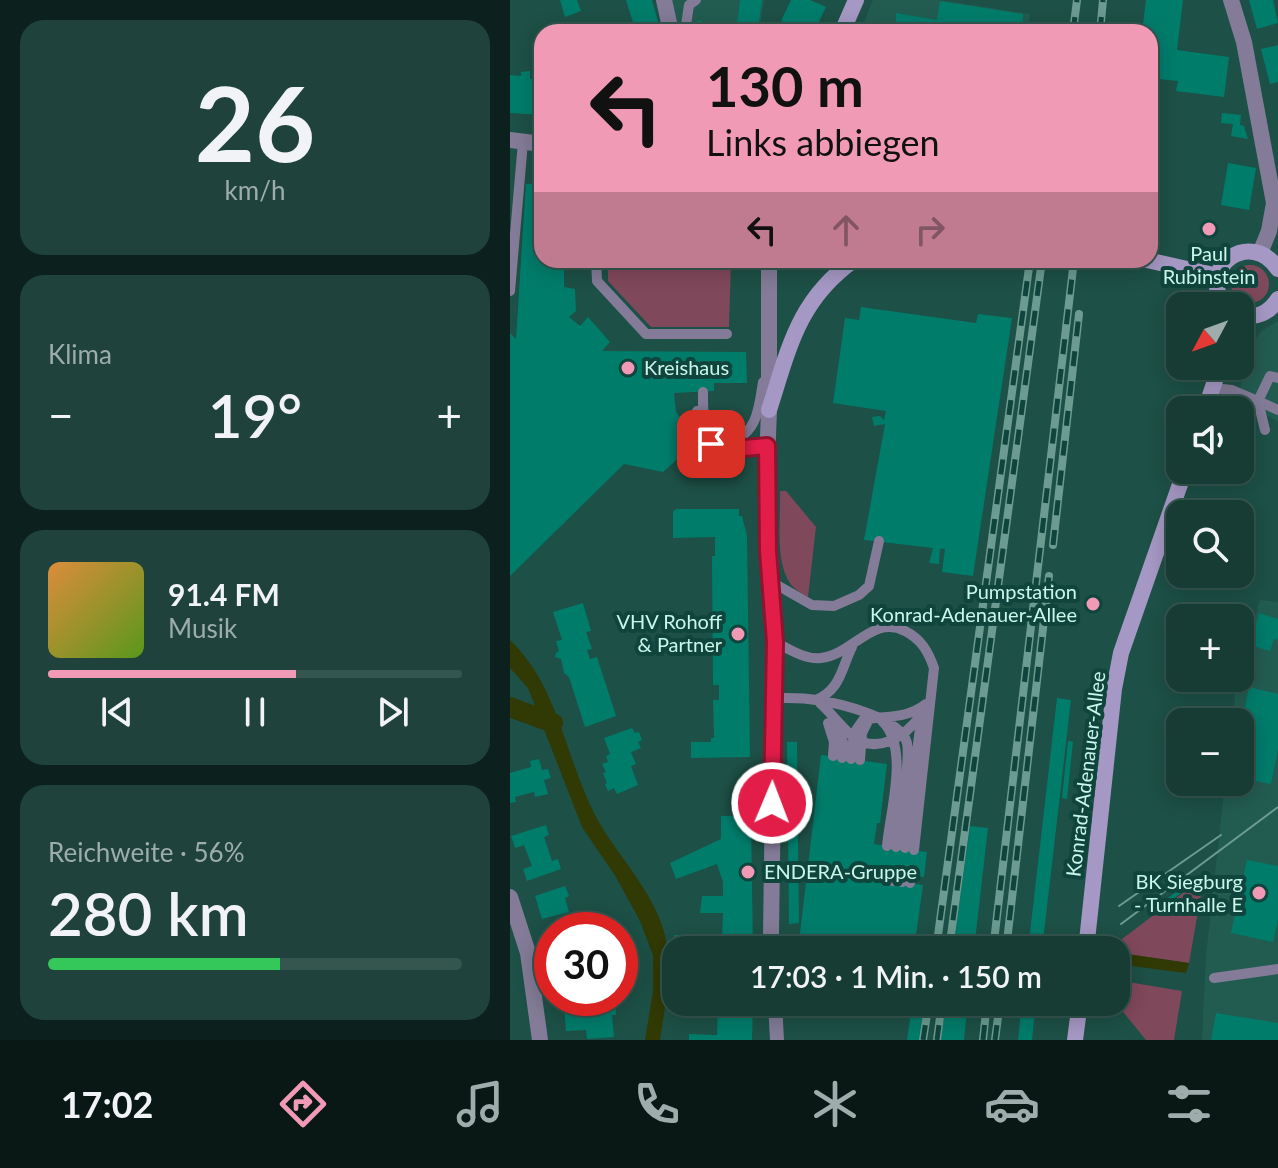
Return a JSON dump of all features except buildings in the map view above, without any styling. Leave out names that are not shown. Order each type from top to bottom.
[{"type":"main road","points":[[846,24],[856,0]]},
{"type":"main road","points":[[1218,292],[1218,276],[1224,264],[1234,255],[1247,251],[1260,253],[1278,269]]},
{"type":"main road","points":[[1158,262],[1218,276]]},
{"type":"main road","points":[[769,410],[799,321],[832,276],[843,268]]},
{"type":"main road","points":[[1254,316],[1264,313],[1278,299]]},
{"type":"main road","points":[[1210,396],[1216,380]]},
{"type":"main road","name":"Konrad-Adenauer-Allee","points":[[1088,936],[1114,689],[1121,653],[1180,484]]},
{"type":"main road","points":[[1075,1040],[1078,1016]]},
{"type":"street","points":[[1231,0],[1244,42],[1274,203],[1275,212],[1260,253]]},
{"type":"street","points":[[769,268],[766,488],[775,642],[772,936]]},
{"type":"street","points":[[510,897],[528,953],[540,1040]]},
{"type":"street","points":[[776,1016],[777,1040]]},
{"type":"lane","points":[[688,24],[689,5],[696,0]]},
{"type":"lane","points":[[667,16],[688,15]]},
{"type":"lane","points":[[510,291],[516,141]]},
{"type":"lane","points":[[596,268],[597,281],[646,334],[727,334]]},
{"type":"lane","points":[[767,446],[733,449],[711,444],[701,433],[697,418],[700,392],[708,431],[716,439],[732,441],[740,438],[750,429],[758,413],[768,357]]},
{"type":"lane","points":[[1265,430],[1258,401],[1270,376],[1278,378]]},
{"type":"lane","points":[[1213,388],[1232,390],[1278,410]]},
{"type":"lane","points":[[770,581],[812,605],[834,606],[859,595],[869,586],[879,541]]},
{"type":"lane","points":[[775,642],[810,658],[824,658],[884,626],[898,627],[916,637],[928,652],[934,668],[931,696],[900,848],[898,738],[877,717]]},
{"type":"lane","points":[[816,700],[829,694],[837,684],[853,645]]},
{"type":"lane","points":[[773,698],[816,700],[877,717],[908,715],[926,704],[931,696]]},
{"type":"lane","points":[[816,700],[857,739],[886,743],[898,738],[918,720],[931,696]]},
{"type":"lane","points":[[816,700],[830,726],[834,742],[846,758],[865,723],[877,717]]},
{"type":"lane","points":[[1214,978],[1278,969]]},
{"type":"shaded area","points":[[669,0],[764,0],[760,24],[669,24]]},
{"type":"shaded area","points":[[873,0],[939,0],[1030,14],[1029,24],[863,24]]},
{"type":"shaded area","points":[[1243,267],[1257,267],[1267,277],[1267,291],[1257,301],[1254,302],[1254,292],[1233,291],[1233,277]]},
{"type":"shaded area","points":[[608,268],[731,268],[729,327],[651,327],[608,281]]},
{"type":"shaded area","points":[[1278,321],[1278,421],[1254,409],[1254,396],[1237,396],[1242,380],[1254,380],[1254,344],[1263,330]]},
{"type":"shaded area","points":[[780,491],[786,491],[816,527],[808,597],[788,580],[781,560]]},
{"type":"shaded area","points":[[1260,600],[1278,602],[1278,1040],[1202,1040],[1206,955],[1223,796],[1254,796],[1254,708],[1234,708],[1235,692],[1254,692],[1254,622]]},
{"type":"shaded area","points":[[510,640],[540,679],[595,815],[644,889],[660,920],[665,936],[662,936],[663,1016],[660,1040],[645,1040],[653,991],[653,955],[638,912],[635,912],[582,827],[528,688],[510,668]]},
{"type":"shaded area","points":[[1204,877],[1189,963],[1130,954],[1130,936],[1126,936]]},
{"type":"shaded area","points":[[1130,955],[1189,963],[1186,973],[1130,966]]},
{"type":"shaded area","points":[[1130,982],[1182,991],[1174,1040],[1146,1040],[1126,1016],[1130,1016]]},
{"type":"waterway","points":[[510,707],[553,723]]},
{"type":"tram line","points":[[1121,924],[1278,807]]},
{"type":"tram line","points":[[1119,906],[1221,835]]},
{"type":"railway","points":[[1074,24],[1077,0]]},
{"type":"railway","points":[[1101,24],[1103,0]]},
{"type":"railway","points":[[938,936],[1029,268]]},
{"type":"railway","points":[[951,936],[1041,268]]},
{"type":"railway","points":[[995,936],[1073,268]]},
{"type":"railway","points":[[1053,545],[1079,314]]},
{"type":"railway","points":[[1008,936],[1049,576]]},
{"type":"railway","points":[[923,1040],[927,1016]]},
{"type":"railway","points":[[937,1040],[940,1016]]},
{"type":"railway","points":[[983,1040],[986,1016]]},
{"type":"railway","points":[[995,1040],[998,1016]]},
{"type":"place","name":"Paul Rubinstein","points":[[1209,229]]},
{"type":"place","name":"Kreishaus","points":[[628,368]]},
{"type":"place","name":"Pumpstation Konrad-Adenauer-Allee","points":[[1093,604]]},
{"type":"place","name":"VHV Rohoff & Partner","points":[[738,634]]},
{"type":"place","name":"ENDERA-Gruppe","points":[[748,872]]},
{"type":"place","name":"BK Siegburg - Turnhalle E","points":[[1259,893]]},
{"type":"route","points":[[711,444],[733,449],[767,446],[768,551],[775,642],[772,803]]}]
